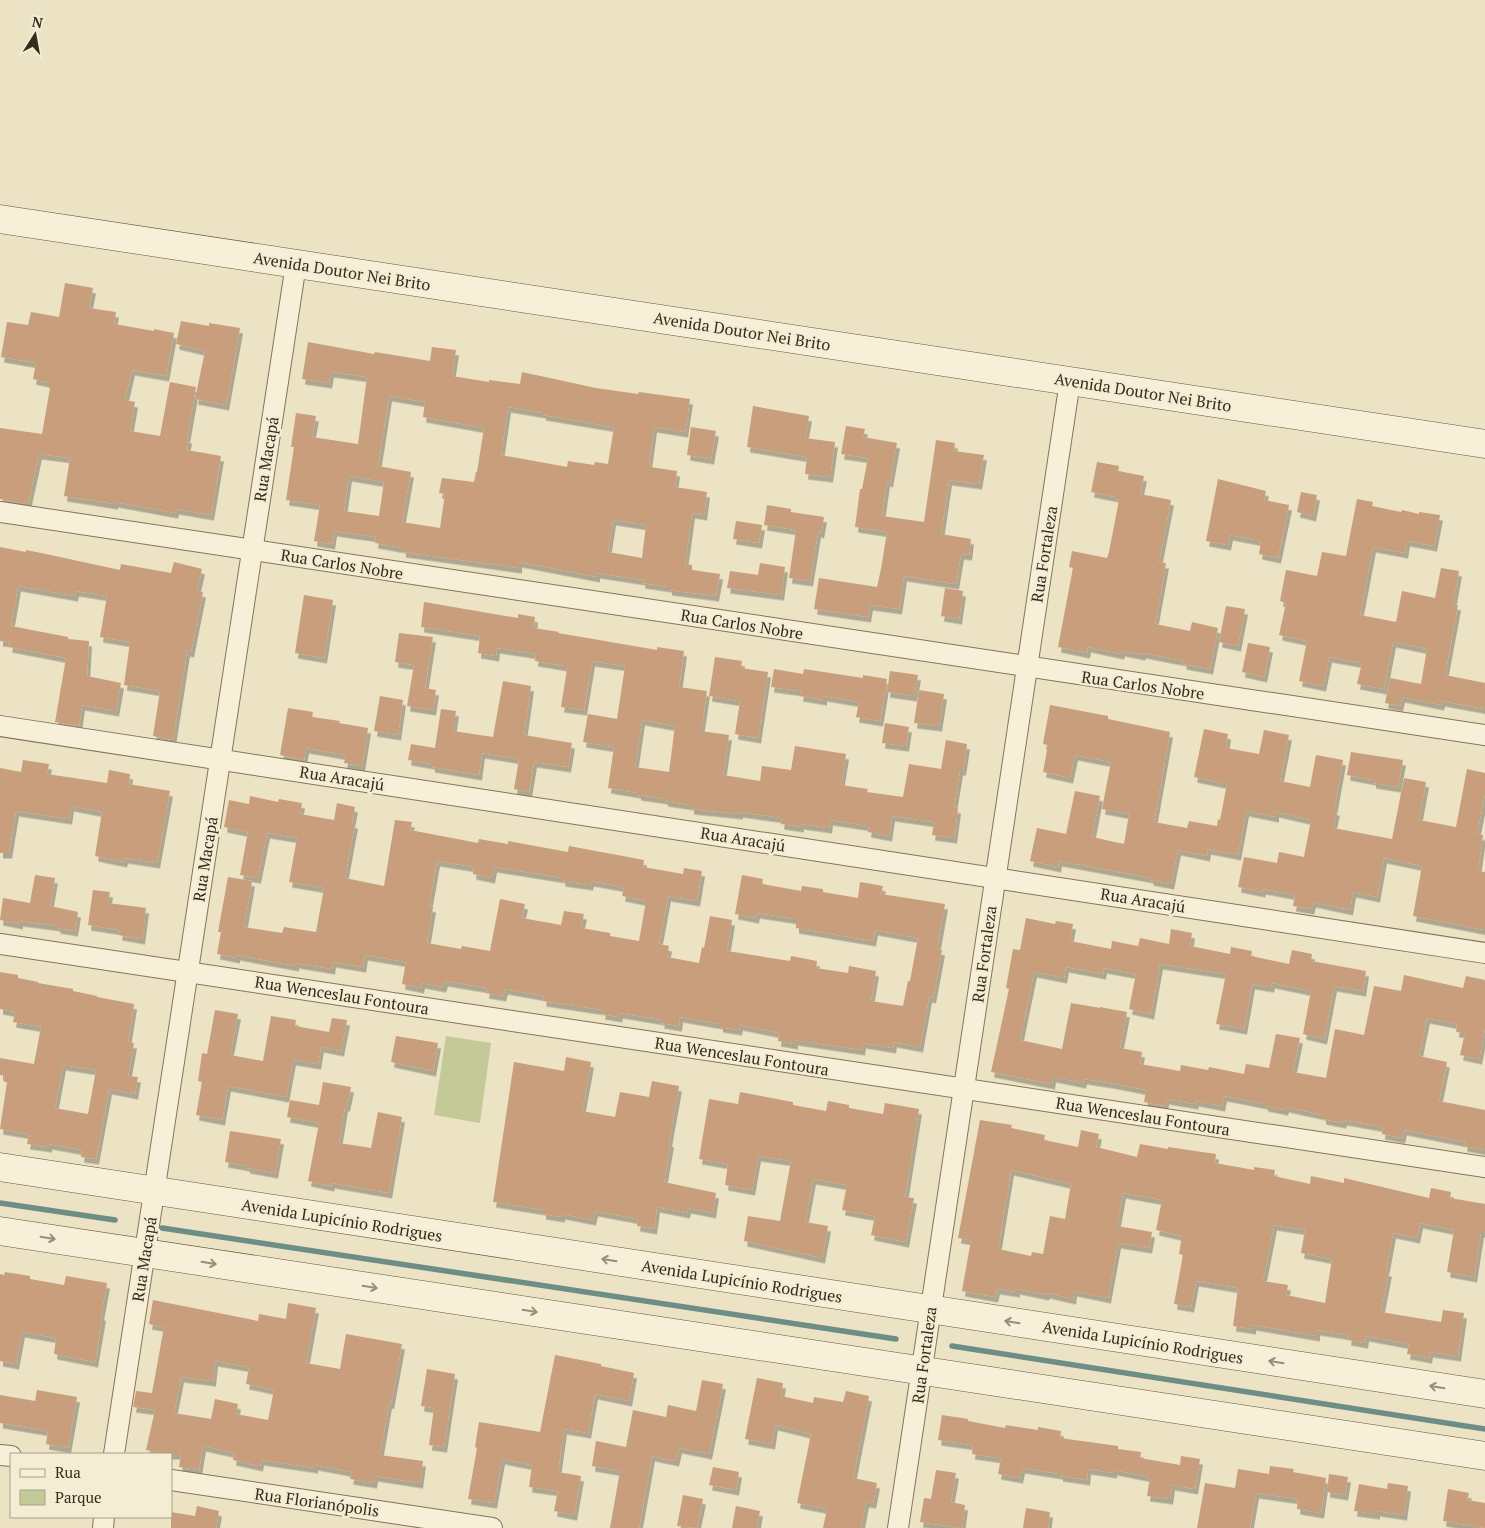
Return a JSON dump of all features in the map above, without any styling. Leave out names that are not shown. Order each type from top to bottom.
[{"type":"street","name":"Avenida Doutor Nei Brito","points":[[0,219],[1485,444]]},
{"type":"street","name":"Rua Macapá","points":[[114,1453],[296,264]]},
{"type":"street","name":"Rua Fortaleza","points":[[898,1528],[1070,381]]},
{"type":"street","name":"Rua Carlos Nobre","points":[[0,512],[1485,736]]},
{"type":"street","name":"Rua Aracajú","points":[[0,726],[1485,953]]},
{"type":"street","name":"Rua Wenceslau Fontoura","points":[[0,944],[1485,1167]]},
{"type":"street","name":"Avenida Lupicínio Rodrigues","points":[[0,1167],[1485,1394]]},
{"type":"street","points":[[0,1231],[1485,1456]]},
{"type":"street","name":"Rua Florianópolis","points":[[172,1480],[492,1528]]},
{"type":"green space","points":[[446,1036],[491,1043],[480,1123],[434,1115]]},
{"type":"building","points":[[65,283],[93,288],[89,308],[116,312],[114,324],[174,333],[166,376],[132,370],[125,400],[135,402],[130,431],[160,436],[170,382],[196,387],[187,438],[189,438],[187,450],[221,456],[211,515],[176,509],[175,513],[115,502],[115,504],[64,496],[70,458],[39,454],[28,504],[0,499],[0,428],[42,434],[50,388],[50,383],[33,379],[36,363],[1,357],[7,322],[28,325],[31,312],[59,317]]},
{"type":"building","points":[[181,321],[209,326],[209,323],[240,328],[226,405],[195,399],[205,351],[176,344]]},
{"type":"building","points":[[308,342],[374,354],[375,352],[430,361],[432,347],[456,350],[452,376],[489,382],[489,380],[520,384],[522,372],[596,388],[690,399],[685,432],[654,427],[649,464],[651,465],[650,467],[677,471],[675,487],[707,492],[704,515],[692,513],[685,564],[692,565],[692,570],[720,574],[716,596],[669,590],[669,587],[642,583],[643,580],[597,573],[597,577],[519,562],[519,568],[403,552],[403,548],[375,543],[376,537],[334,531],[332,544],[314,541],[320,505],[286,500],[294,447],[291,447],[296,413],[316,416],[312,437],[358,444],[367,377],[331,372],[329,383],[302,379]],"holes":[[[389,396],[425,402],[423,417],[484,428],[474,482],[442,478],[439,493],[445,494],[440,528],[402,522],[411,472],[378,466]],[[508,407],[614,427],[608,464],[595,462],[594,465],[568,461],[567,467],[501,455]],[[349,476],[384,482],[379,516],[344,511]],[[613,520],[646,525],[642,558],[608,552]]]},
{"type":"building","points":[[753,406],[809,416],[805,438],[835,442],[830,477],[805,474],[807,457],[747,447]]},
{"type":"building","points":[[846,426],[865,429],[863,437],[897,443],[890,482],[887,481],[882,516],[924,522],[936,440],[955,443],[954,451],[984,455],[979,484],[949,480],[941,534],[971,539],[969,555],[961,554],[956,584],[904,576],[899,609],[870,605],[868,617],[814,609],[819,578],[877,587],[881,569],[887,532],[855,527],[860,489],[862,489],[868,458],[841,454]]},
{"type":"building","points":[[691,427],[716,431],[711,459],[687,455]]},
{"type":"building","points":[[1097,462],[1119,466],[1118,471],[1144,476],[1140,494],[1171,500],[1159,562],[1166,563],[1155,624],[1190,631],[1192,622],[1218,628],[1210,669],[1183,664],[1184,661],[1143,653],[1142,655],[1122,651],[1121,654],[1088,647],[1087,653],[1058,647],[1073,568],[1069,567],[1072,551],[1107,558],[1109,552],[1119,500],[1116,497],[1091,492]]},
{"type":"building","points":[[1218,479],[1266,491],[1264,500],[1289,505],[1278,558],[1259,554],[1261,541],[1230,535],[1228,545],[1206,541]]},
{"type":"building","points":[[1301,492],[1317,495],[1313,516],[1297,512]]},
{"type":"building","points":[[1357,499],[1373,502],[1372,506],[1401,512],[1402,510],[1419,514],[1419,512],[1440,515],[1434,546],[1407,541],[1405,553],[1373,547],[1360,615],[1396,622],[1402,591],[1435,598],[1441,568],[1459,571],[1453,604],[1458,605],[1445,675],[1485,683],[1485,709],[1442,701],[1441,705],[1402,697],[1400,706],[1385,703],[1390,678],[1421,684],[1427,649],[1393,642],[1384,689],[1357,684],[1362,663],[1329,657],[1323,686],[1299,681],[1307,641],[1279,635],[1286,603],[1280,601],[1286,570],[1317,576],[1322,552],[1346,556]]},
{"type":"building","points":[[767,505],[791,509],[791,512],[824,517],[821,533],[818,532],[810,581],[789,578],[796,530],[764,525]]},
{"type":"building","points":[[736,521],[762,525],[759,543],[733,539]]},
{"type":"building","points":[[0,547],[26,552],[26,550],[120,570],[121,564],[171,573],[174,562],[202,569],[197,591],[203,592],[191,652],[187,651],[173,740],[153,736],[160,691],[124,685],[130,642],[100,637],[107,596],[76,591],[75,596],[18,586],[11,626],[68,637],[68,639],[89,641],[87,676],[121,683],[116,711],[82,705],[79,726],[55,722],[66,658],[9,647],[10,642],[0,641]]},
{"type":"building","points":[[760,563],[785,567],[781,595],[727,588],[730,571],[758,575]]},
{"type":"building","points":[[945,588],[963,591],[959,619],[941,616]]},
{"type":"building","points":[[304,595],[333,600],[324,658],[295,653]]},
{"type":"building","points":[[424,602],[518,618],[518,614],[535,617],[534,628],[657,650],[657,647],[684,651],[679,687],[707,691],[701,731],[729,735],[723,775],[760,781],[762,766],[791,770],[795,746],[846,754],[841,785],[868,789],[867,792],[903,797],[909,764],[941,769],[946,740],[967,744],[963,770],[960,770],[954,807],[958,808],[954,838],[932,835],[934,822],[892,816],[889,836],[868,832],[869,826],[830,820],[829,828],[801,824],[801,827],[781,824],[782,818],[740,812],[740,814],[691,809],[691,805],[608,788],[614,747],[583,742],[588,714],[617,719],[625,666],[592,661],[584,710],[561,707],[567,669],[565,669],[565,666],[535,661],[536,654],[497,648],[496,656],[478,653],[480,636],[421,627]],"holes":[[[642,720],[675,726],[669,772],[635,767]]]},
{"type":"building","points":[[1226,606],[1245,609],[1238,646],[1219,642]]},
{"type":"building","points":[[399,633],[433,637],[425,688],[436,690],[433,710],[407,706],[414,665],[395,662]]},
{"type":"building","points":[[1248,643],[1270,647],[1264,677],[1242,672]]},
{"type":"building","points":[[715,657],[742,661],[741,668],[768,672],[758,738],[735,734],[740,701],[709,696]]},
{"type":"building","points":[[774,669],[803,674],[804,669],[863,678],[863,675],[887,679],[880,721],[856,717],[859,702],[824,696],[824,700],[800,696],[801,691],[771,687]]},
{"type":"building","points":[[890,671],[918,675],[914,696],[887,692]]},
{"type":"building","points":[[503,681],[531,686],[524,735],[572,743],[568,767],[534,762],[529,792],[514,789],[519,759],[482,753],[479,775],[432,767],[432,764],[408,760],[411,744],[435,748],[441,709],[456,711],[453,731],[493,737]]},
{"type":"building","points":[[919,690],[944,694],[939,726],[914,723]]},
{"type":"building","points":[[380,696],[403,700],[398,735],[374,731]]},
{"type":"building","points":[[1050,705],[1108,716],[1108,719],[1170,732],[1154,822],[1187,828],[1189,821],[1217,826],[1218,819],[1220,820],[1227,784],[1194,777],[1204,729],[1228,734],[1226,748],[1259,754],[1264,730],[1289,735],[1280,781],[1310,787],[1316,755],[1343,760],[1334,810],[1337,810],[1333,828],[1392,839],[1404,778],[1426,782],[1419,820],[1456,827],[1467,769],[1485,773],[1485,794],[1477,834],[1483,835],[1478,871],[1485,872],[1485,930],[1413,916],[1422,866],[1384,858],[1377,897],[1353,892],[1350,910],[1313,902],[1311,909],[1293,906],[1295,895],[1263,889],[1262,892],[1238,887],[1244,857],[1277,863],[1279,852],[1304,857],[1311,820],[1276,812],[1276,817],[1246,811],[1238,855],[1208,849],[1207,856],[1178,850],[1171,884],[1150,880],[1151,878],[1059,861],[1058,867],[1030,861],[1037,828],[1066,834],[1075,791],[1100,796],[1092,837],[1124,844],[1129,814],[1102,809],[1111,762],[1075,755],[1070,778],[1043,772],[1048,745],[1043,744]]},
{"type":"building","points":[[288,708],[313,712],[312,717],[368,728],[362,766],[344,763],[346,755],[306,748],[304,760],[280,755]]},
{"type":"building","points":[[885,723],[909,727],[906,746],[882,743]]},
{"type":"building","points":[[1351,752],[1403,760],[1398,787],[1373,783],[1373,780],[1347,775]]},
{"type":"building","points":[[23,760],[49,764],[47,774],[107,783],[109,770],[130,774],[129,784],[170,791],[157,863],[125,858],[124,862],[95,856],[102,812],[71,806],[69,819],[16,811],[9,853],[0,853],[0,768],[21,772]]},
{"type":"building","points":[[250,796],[278,802],[279,799],[302,803],[300,814],[334,820],[337,803],[355,807],[352,823],[355,823],[345,878],[384,886],[395,820],[412,822],[410,830],[478,843],[479,839],[508,844],[508,841],[568,852],[569,846],[644,860],[643,867],[683,874],[684,868],[702,871],[697,901],[668,896],[659,944],[669,946],[667,957],[699,963],[710,916],[732,920],[727,951],[790,961],[791,956],[817,961],[816,968],[848,973],[849,966],[876,971],[871,1001],[903,1006],[918,938],[875,930],[873,941],[796,928],[796,919],[757,913],[756,918],[735,914],[742,875],[763,879],[762,884],[801,891],[802,886],[823,889],[823,892],[858,898],[860,882],[883,886],[881,894],[945,904],[937,949],[942,950],[933,998],[929,997],[920,1047],[894,1042],[893,1048],[863,1043],[862,1050],[795,1040],[795,1044],[778,1041],[779,1033],[740,1025],[739,1030],[720,1027],[720,1024],[680,1017],[679,1026],[661,1023],[662,1020],[620,1013],[619,1017],[602,1014],[603,1010],[543,1001],[544,996],[505,989],[503,996],[486,993],[487,988],[445,981],[443,987],[422,983],[421,988],[402,984],[406,962],[365,955],[363,967],[333,962],[332,969],[296,963],[296,966],[237,955],[237,958],[217,954],[221,932],[218,932],[228,877],[252,881],[244,927],[282,933],[284,927],[316,932],[324,888],[289,882],[297,838],[267,833],[258,878],[240,875],[248,832],[224,827],[229,800],[249,804]],"holes":[[[437,861],[474,867],[473,874],[492,878],[494,867],[563,878],[562,881],[590,885],[591,881],[624,887],[622,896],[646,901],[639,941],[581,928],[584,914],[564,911],[561,925],[522,918],[525,904],[500,899],[490,951],[462,946],[461,949],[427,943],[433,907],[429,906]]]},
{"type":"building","points":[[35,875],[55,878],[50,906],[78,912],[75,931],[57,928],[58,926],[20,921],[20,924],[0,920],[3,898],[30,903]]},
{"type":"building","points":[[93,890],[110,892],[108,903],[146,908],[142,939],[119,935],[120,930],[88,925]]},
{"type":"building","points":[[1026,918],[1055,924],[1056,921],[1073,924],[1070,941],[1111,949],[1112,941],[1138,946],[1140,938],[1169,944],[1171,929],[1192,933],[1190,946],[1230,954],[1231,947],[1252,951],[1251,956],[1289,964],[1292,950],[1312,954],[1311,961],[1366,971],[1363,991],[1334,986],[1324,1039],[1303,1034],[1311,991],[1272,983],[1271,987],[1252,984],[1244,1029],[1216,1024],[1226,974],[1160,964],[1151,1014],[1129,1009],[1136,974],[1104,968],[1103,974],[1066,967],[1064,978],[1034,972],[1020,1040],[1062,1049],[1071,1003],[1127,1012],[1120,1048],[1142,1052],[1140,1064],[1180,1071],[1181,1065],[1208,1070],[1209,1067],[1244,1074],[1246,1064],[1269,1068],[1276,1034],[1300,1038],[1293,1072],[1326,1078],[1335,1029],[1364,1035],[1374,986],[1401,991],[1404,975],[1463,988],[1466,976],[1485,980],[1485,1028],[1479,1059],[1460,1055],[1465,1033],[1456,1032],[1457,1024],[1427,1018],[1419,1056],[1447,1062],[1439,1101],[1485,1110],[1485,1150],[1464,1146],[1465,1142],[1404,1130],[1402,1138],[1382,1134],[1383,1127],[1344,1120],[1343,1123],[1323,1119],[1323,1115],[1286,1107],[1285,1110],[1224,1096],[1222,1106],[1196,1101],[1195,1104],[1166,1099],[1165,1106],[1144,1102],[1146,1090],[1084,1079],[1083,1083],[1053,1077],[1052,1084],[991,1072],[1009,989],[1006,988],[1013,949],[1020,950]]},
{"type":"building","points":[[0,972],[18,975],[18,978],[38,983],[73,989],[73,991],[97,997],[134,1004],[128,1042],[134,1043],[128,1076],[138,1077],[135,1094],[109,1089],[96,1159],[81,1157],[82,1150],[49,1144],[49,1147],[27,1144],[29,1134],[0,1129],[7,1082],[4,1082],[5,1076],[0,1075],[0,1058],[34,1064],[41,1027],[13,1022],[15,1012],[0,1009]],"holes":[[[63,1065],[96,1070],[88,1114],[55,1108]]]},
{"type":"building","points":[[215,1010],[238,1014],[230,1055],[263,1061],[271,1016],[296,1020],[295,1026],[329,1032],[332,1018],[347,1020],[341,1051],[321,1047],[318,1064],[293,1060],[286,1097],[228,1086],[222,1120],[196,1115],[202,1082],[198,1081],[202,1053],[207,1054]]},
{"type":"building","points":[[396,1036],[438,1043],[433,1071],[391,1062]]},
{"type":"building","points":[[566,1057],[591,1062],[582,1111],[615,1117],[620,1092],[649,1097],[652,1081],[679,1086],[664,1182],[716,1193],[713,1213],[688,1208],[687,1213],[657,1207],[654,1229],[637,1226],[638,1219],[595,1211],[593,1220],[562,1214],[562,1217],[543,1214],[543,1210],[493,1202],[514,1062],[564,1071]]},
{"type":"building","points":[[323,1082],[351,1087],[347,1106],[345,1106],[339,1143],[371,1148],[378,1112],[402,1117],[389,1193],[332,1183],[331,1186],[308,1181],[319,1123],[287,1117],[290,1100],[319,1105]]},
{"type":"building","points":[[740,1092],[793,1102],[793,1105],[826,1111],[828,1101],[849,1105],[849,1108],[883,1114],[885,1103],[919,1109],[905,1197],[914,1198],[906,1242],[871,1235],[875,1216],[842,1210],[847,1185],[813,1179],[805,1222],[828,1226],[822,1258],[744,1241],[748,1216],[780,1221],[791,1161],[758,1156],[752,1190],[725,1185],[728,1164],[699,1159],[709,1099],[738,1104]]},
{"type":"building","points":[[980,1120],[1012,1125],[1011,1128],[1045,1135],[1044,1140],[1078,1147],[1081,1130],[1099,1134],[1096,1147],[1137,1157],[1140,1144],[1168,1149],[1168,1147],[1216,1154],[1215,1163],[1254,1170],[1254,1167],[1275,1170],[1274,1176],[1310,1184],[1311,1176],[1344,1183],[1344,1178],[1429,1198],[1431,1188],[1451,1192],[1450,1198],[1485,1204],[1485,1232],[1481,1232],[1474,1277],[1447,1272],[1454,1230],[1420,1223],[1417,1238],[1393,1233],[1386,1271],[1389,1271],[1381,1312],[1441,1322],[1443,1310],[1464,1313],[1458,1356],[1430,1352],[1429,1358],[1407,1354],[1409,1344],[1366,1336],[1365,1343],[1348,1340],[1349,1335],[1317,1330],[1317,1336],[1253,1325],[1253,1329],[1233,1326],[1238,1288],[1196,1281],[1191,1307],[1174,1304],[1183,1255],[1179,1254],[1182,1236],[1156,1230],[1162,1200],[1123,1193],[1117,1226],[1152,1232],[1149,1248],[1118,1243],[1108,1298],[1074,1291],[1073,1299],[1017,1289],[1017,1292],[997,1289],[995,1297],[962,1291],[971,1240],[958,1238]],"holes":[[[1011,1170],[1071,1184],[1065,1219],[1050,1216],[1043,1254],[1032,1252],[1031,1256],[998,1249]],[[1274,1225],[1305,1230],[1301,1253],[1332,1259],[1325,1303],[1286,1295],[1288,1285],[1263,1281]]]},
{"type":"building","points":[[230,1131],[281,1139],[275,1173],[225,1162]]},
{"type":"building","points":[[5,1272],[64,1285],[66,1276],[107,1283],[95,1362],[54,1354],[56,1338],[22,1332],[16,1364],[0,1361],[0,1274],[4,1275]]},
{"type":"building","points":[[153,1300],[258,1321],[259,1314],[286,1319],[288,1303],[316,1308],[306,1363],[340,1369],[346,1334],[402,1344],[380,1455],[423,1461],[420,1483],[375,1476],[374,1483],[350,1479],[352,1472],[315,1465],[315,1468],[261,1460],[260,1466],[233,1460],[234,1453],[203,1446],[199,1470],[179,1467],[181,1454],[146,1450],[155,1410],[133,1407],[136,1391],[152,1393],[164,1327],[149,1324]],"holes":[[[215,1361],[249,1367],[246,1384],[274,1390],[268,1420],[236,1414],[238,1404],[215,1399],[211,1419],[174,1413],[181,1377],[213,1381]]]},
{"type":"building","points":[[555,1355],[634,1373],[629,1401],[595,1394],[588,1433],[564,1429],[558,1472],[581,1476],[574,1515],[554,1511],[558,1491],[529,1487],[532,1465],[502,1459],[494,1503],[468,1499],[477,1448],[475,1447],[479,1422],[540,1432]]},
{"type":"building","points":[[427,1369],[455,1374],[444,1447],[429,1445],[434,1408],[421,1406]]},
{"type":"building","points":[[757,1378],[783,1383],[781,1396],[813,1403],[814,1397],[843,1402],[846,1391],[869,1396],[853,1478],[877,1483],[873,1503],[866,1502],[861,1528],[823,1528],[827,1509],[797,1503],[811,1434],[775,1425],[772,1444],[745,1439]]},
{"type":"building","points":[[702,1380],[723,1384],[709,1454],[679,1448],[676,1461],[652,1456],[639,1528],[610,1528],[620,1471],[592,1466],[596,1441],[626,1447],[633,1410],[666,1417],[668,1405],[696,1411]]},
{"type":"building","points":[[37,1390],[77,1397],[68,1448],[46,1444],[48,1431],[0,1423],[0,1395],[35,1401]]},
{"type":"building","points":[[942,1415],[1005,1428],[1006,1425],[1038,1430],[1038,1427],[1061,1431],[1060,1438],[1118,1446],[1118,1449],[1141,1452],[1140,1458],[1180,1465],[1181,1456],[1200,1459],[1195,1489],[1172,1485],[1170,1499],[1147,1496],[1150,1477],[1114,1470],[1114,1473],[1088,1469],[1087,1480],[1022,1468],[1020,1478],[998,1474],[1001,1458],[972,1454],[973,1445],[938,1440]]},
{"type":"building","points":[[1270,1466],[1294,1469],[1293,1472],[1326,1478],[1321,1513],[1297,1509],[1298,1499],[1256,1493],[1250,1528],[1197,1528],[1205,1483],[1235,1488],[1238,1469],[1269,1474]]},
{"type":"building","points":[[713,1467],[739,1472],[736,1490],[709,1485]]},
{"type":"building","points":[[936,1470],[956,1473],[951,1502],[965,1505],[962,1528],[920,1522],[924,1498],[931,1499]]},
{"type":"building","points":[[1329,1474],[1348,1477],[1345,1495],[1327,1492]]},
{"type":"building","points":[[1388,1483],[1408,1486],[1404,1515],[1377,1511],[1377,1514],[1354,1511],[1359,1484],[1387,1489]]},
{"type":"building","points":[[1448,1489],[1469,1493],[1467,1500],[1485,1503],[1485,1528],[1443,1521]]},
{"type":"building","points":[[683,1495],[703,1499],[697,1528],[677,1526]]},
{"type":"building","points":[[197,1506],[219,1511],[216,1528],[171,1528],[172,1512],[195,1516]]},
{"type":"building","points":[[736,1506],[760,1511],[757,1528],[732,1528]]},
{"type":"building","points":[[1026,1508],[1050,1512],[1048,1528],[1023,1528]]},
{"type":"waterway","points":[[0,1203],[115,1220]]},
{"type":"waterway","points":[[162,1228],[896,1339]]},
{"type":"waterway","points":[[952,1346],[1485,1429]]}]
